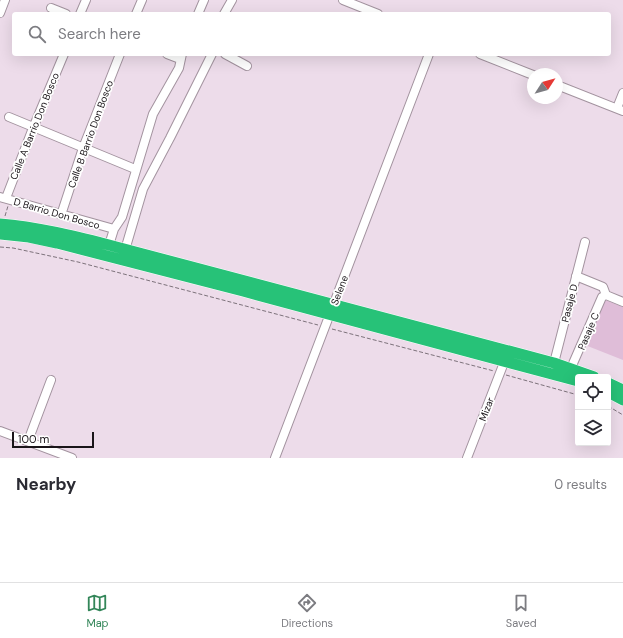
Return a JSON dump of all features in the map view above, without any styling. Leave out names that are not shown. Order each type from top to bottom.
[{"type":"highway","points":[[1,228],[28,227],[108,245],[575,380]]},
{"type":"highway","points":[[1,228],[29,237],[554,363],[586,374]]},
{"type":"highway","points":[[611,384],[623,390]]},
{"type":"highway","points":[[611,394],[623,400]]},
{"type":"street","points":[[0,13],[5,0]]},
{"type":"street","points":[[81,12],[86,0]]},
{"type":"street","points":[[137,12],[142,0]]},
{"type":"street","points":[[199,12],[204,0]]},
{"type":"street","points":[[225,12],[232,0]]},
{"type":"street","points":[[343,0],[373,12]]},
{"type":"street","points":[[52,8],[61,12]]},
{"type":"street","name":"Calle A Barrio Don Bosco","points":[[5,198],[63,56]]},
{"type":"street","name":"Calle B Barrio Don Bosco","points":[[61,215],[83,148],[119,56]]},
{"type":"street","points":[[125,250],[143,189],[211,56]]},
{"type":"street","points":[[229,56],[247,66]]},
{"type":"street","name":"Selene","points":[[275,458],[428,56]]},
{"type":"street","points":[[485,56],[527,73]]},
{"type":"street","points":[[108,245],[114,229],[122,218],[135,170],[153,114],[179,68],[181,57]]},
{"type":"street","points":[[563,87],[620,109],[623,93]]},
{"type":"street","points":[[9,118],[135,170]]},
{"type":"street","name":"D Barrio Don Bosco","points":[[5,198],[114,229]]},
{"type":"street","name":"Pasaje D","points":[[554,363],[585,242]]},
{"type":"street","points":[[576,276],[603,287],[606,295],[623,302]]},
{"type":"street","name":"Pasaje C","points":[[571,368],[602,297],[606,295]]},
{"type":"street","name":"Mizar","points":[[467,458],[505,360]]},
{"type":"street","points":[[28,441],[51,380]]},
{"type":"street","points":[[0,431],[72,458]]},
{"type":"path","points":[[1,228],[5,198]]},
{"type":"path","points":[[0,247],[13,248],[78,262],[575,394]]},
{"type":"path","points":[[611,408],[623,415]]},
{"type":"shaded area","points":[[603,299],[623,307],[623,360],[585,345]]}]
